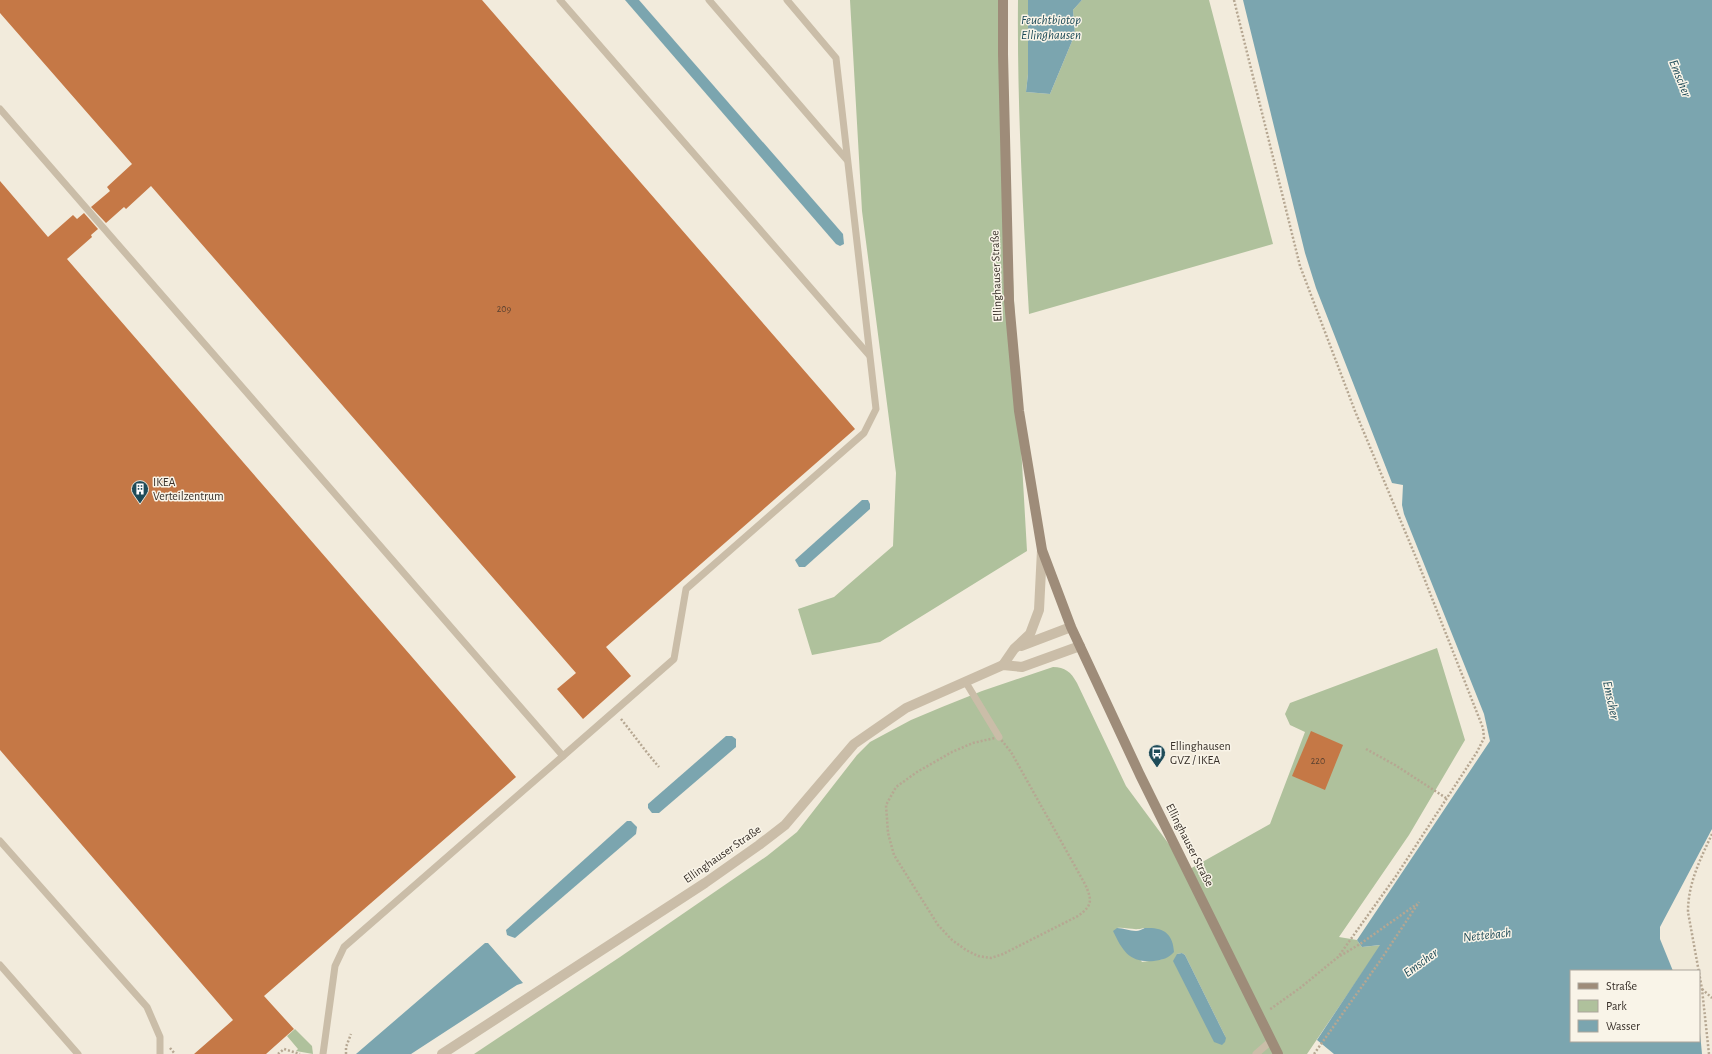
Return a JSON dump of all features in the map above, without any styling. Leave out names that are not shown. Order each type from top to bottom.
[{"type":"main road","name":"Ellinghauser Straße","points":[[1003,0],[1002,54],[1009,301],[1019,411],[1042,550],[1071,627],[1140,775],[1278,1054]]},
{"type":"street","name":"Ellinghauser Straße","points":[[1003,665],[1014,649],[1017,648],[1030,634],[1039,610],[1042,550]]},
{"type":"street","name":"Ellinghauser Straße","points":[[1017,648],[1071,627]]},
{"type":"street","name":"Ellinghauser Straße","points":[[442,1054],[705,883],[759,845],[785,825],[854,744],[906,708],[1003,665],[1022,667],[1080,646]]},
{"type":"lane","points":[[560,0],[870,355]]},
{"type":"lane","points":[[709,0],[847,160]]},
{"type":"lane","points":[[323,1054],[335,966],[344,947],[674,659],[686,589],[864,433],[876,409],[836,58],[787,0]]},
{"type":"lane","points":[[0,110],[563,756]]},
{"type":"lane","points":[[965,681],[999,736]]},
{"type":"lane","points":[[0,841],[147,1007],[160,1036],[160,1054]]},
{"type":"lane","points":[[0,965],[78,1054]]},
{"type":"lane","points":[[1256,1054],[1272,1040]]},
{"type":"lane","points":[[69,1043],[70,1054]]},
{"type":"path","points":[[1234,0],[1300,266],[1355,411],[1417,560],[1483,728],[1484,738],[1477,752],[1396,876],[1338,957]]},
{"type":"path","points":[[620,718],[659,767]]},
{"type":"path","points":[[999,736],[1011,752],[1085,884],[1091,902],[1086,910],[1078,916],[1003,954],[991,958],[978,956],[966,950],[952,940],[938,925],[894,855],[888,833],[886,805],[896,787],[917,772],[973,742],[999,736]]},
{"type":"path","points":[[1366,749],[1395,765],[1446,798]]},
{"type":"path","points":[[1699,970],[1688,912],[1688,902],[1690,888],[1695,872],[1712,834]]},
{"type":"path","points":[[1260,1017],[1300,988],[1338,957],[1360,944],[1419,902],[1380,961],[1314,1054]]},
{"type":"path","points":[[1700,978],[1709,1054]]},
{"type":"path","points":[[1702,989],[1712,998]]},
{"type":"path","points":[[345,1053],[351,1034]]},
{"type":"path","points":[[278,1054],[284,1049],[300,1054]]},
{"type":"green space","points":[[850,0],[1003,0],[1003,54],[1019,411],[1027,551],[880,642],[812,655],[798,609],[834,597],[893,546],[896,473],[862,211]]},
{"type":"green space","points":[[1018,0],[1028,0],[1028,74],[1026,92],[1050,94],[1075,34],[1073,10],[1082,0],[1209,0],[1273,244],[1029,314],[1019,118]]},
{"type":"green space","points":[[1437,648],[1465,740],[1409,835],[1339,937],[1357,940],[1362,947],[1381,945],[1307,1054],[474,1054],[620,957],[767,856],[797,832],[857,755],[870,742],[911,720],[982,691],[1053,667],[1064,669],[1070,673],[1077,683],[1126,786],[1188,870],[1270,824],[1305,732],[1290,725],[1285,714],[1290,703]],"holes":[[[1117,928],[1144,928],[1163,959],[1142,962]],[[1182,953],[1185,955],[1226,1038],[1177,954]]]},
{"type":"green space","points":[[295,1029],[312,1046],[313,1054],[296,1051],[298,1049],[287,1036]]},
{"type":"water","points":[[625,0],[639,0],[843,234],[844,244],[840,246],[836,244]]},
{"type":"water","name":"Feuchtbiotop Ellinghausen","points":[[1028,0],[1082,0],[1073,10],[1075,34],[1050,94],[1026,92],[1028,74]]},
{"type":"water","points":[[1243,0],[1712,0],[1712,829],[1660,927],[1660,939],[1673,970],[1570,970],[1570,1042],[1700,1042],[1700,1033],[1702,1054],[1334,1054],[1317,1040],[1380,945],[1362,947],[1357,940],[1490,741],[1484,714],[1404,514],[1402,505],[1403,485],[1392,483],[1316,288],[1305,253]]},
{"type":"water","points":[[862,500],[868,500],[870,509],[805,567],[799,567],[795,560]]},
{"type":"water","points":[[726,736],[732,736],[736,739],[736,747],[659,813],[652,813],[648,808],[648,804]]},
{"type":"water","points":[[627,821],[631,821],[637,827],[636,834],[515,938],[507,935],[506,930]]},
{"type":"water","points":[[1117,928],[1131,931],[1145,928],[1162,930],[1166,932],[1172,940],[1174,952],[1170,956],[1154,961],[1133,958],[1128,955],[1120,945],[1113,931]]},
{"type":"water","points":[[485,943],[488,943],[523,983],[517,985],[411,1054],[356,1054]]},
{"type":"water","points":[[1182,953],[1185,955],[1226,1038],[1222,1045],[1214,1042],[1173,961],[1177,954]]},
{"type":"building","points":[[0,0],[482,0],[855,429],[606,647],[631,676],[583,719],[557,689],[576,673],[151,186],[126,209],[124,207],[106,223],[91,207],[110,191],[107,187],[132,164],[0,13]]},
{"type":"building","name":"IKEA Verteilzentrum","points":[[0,181],[48,237],[73,215],[77,219],[84,213],[98,229],[91,235],[92,237],[67,259],[516,777],[264,996],[294,1029],[266,1054],[194,1054],[233,1020],[0,750]]},
{"type":"building","points":[[1311,731],[1343,745],[1325,790],[1292,776]]},
{"type":"place","name":"IKEA Verteilzentrum","points":[[140,504]]},
{"type":"place","name":"Ellinghausen GVZ / IKEA","points":[[1157,768]]},
{"type":"water label","name":"Emscher","points":[[1681,78]]},
{"type":"water label","name":"Emscher","points":[[1612,700]]},
{"type":"water label","name":"Nettebach","points":[[1487,934]]},
{"type":"water label","name":"Emscher","points":[[1420,962]]}]
